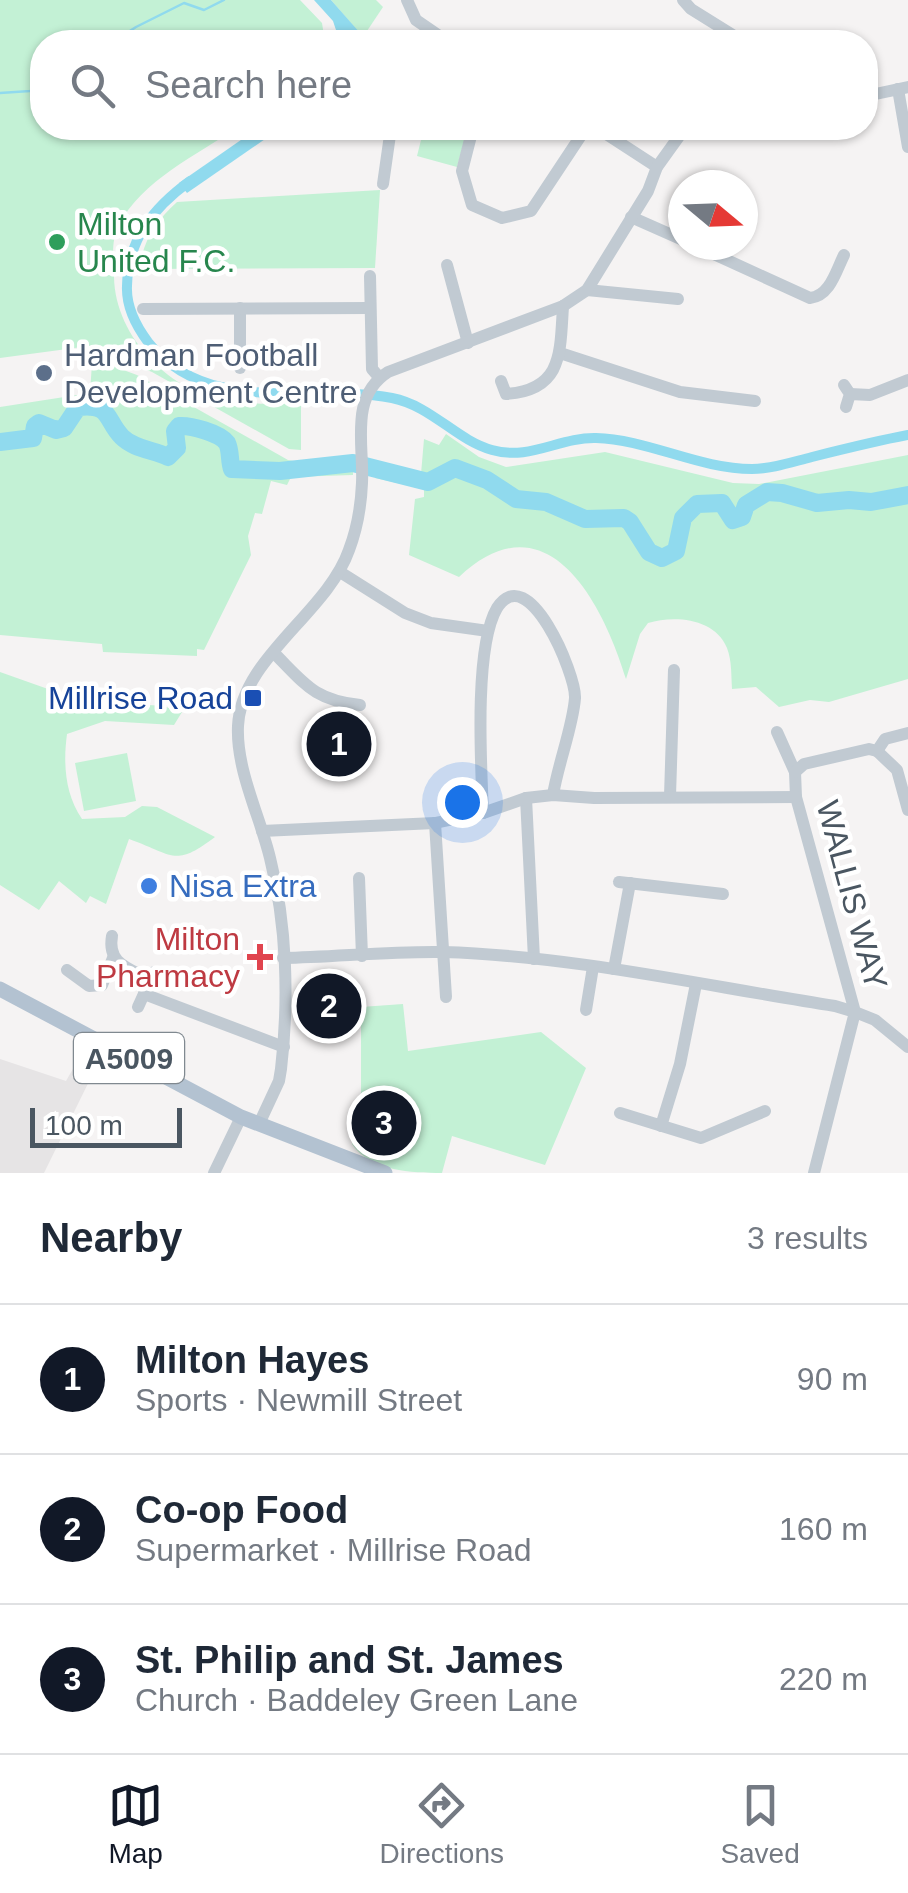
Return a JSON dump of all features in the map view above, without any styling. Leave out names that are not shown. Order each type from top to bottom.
[{"type":"main road","name":"A5009","points":[[0,989],[240,1117],[352,1167],[386,1173]]},
{"type":"street","points":[[407,0],[424,30]]},
{"type":"street","points":[[683,0],[725,30]]},
{"type":"street","points":[[878,93],[903,88],[908,147]]},
{"type":"street","points":[[384,184],[390,140]]},
{"type":"street","points":[[470,140],[462,171],[472,205],[502,218],[531,210],[586,140]]},
{"type":"street","points":[[614,140],[657,168]]},
{"type":"street","points":[[259,1124],[279,1081],[284,1046],[283,958],[280,904],[240,751],[238,728],[245,696],[274,653],[340,572],[357,524],[362,474],[359,434],[364,404],[376,381],[563,306],[587,290],[677,140]]},
{"type":"street","points":[[632,217],[668,233]]},
{"type":"street","points":[[727,260],[816,298],[826,290],[844,255]]},
{"type":"street","points":[[446,265],[468,343]]},
{"type":"street","points":[[370,276],[372,369],[376,381]]},
{"type":"street","points":[[587,290],[678,299]]},
{"type":"street","points":[[501,381],[506,394],[535,389],[556,367],[563,306]]},
{"type":"street","points":[[240,308],[240,368]]},
{"type":"street","points":[[143,309],[370,308]]},
{"type":"street","points":[[560,353],[680,392],[755,401]]},
{"type":"street","points":[[847,395],[870,395],[908,380]]},
{"type":"street","points":[[340,572],[405,613],[432,623],[488,630]]},
{"type":"street","points":[[483,812],[480,728],[488,630],[502,601],[511,597],[538,608],[572,680],[575,698],[553,795]]},
{"type":"street","points":[[274,653],[311,690],[332,702],[360,705]]},
{"type":"street","points":[[670,796],[678,678]]},
{"type":"street","name":"WALLIS WAY","points":[[777,732],[795,772],[796,798],[855,1012],[875,1020],[908,1047]]},
{"type":"street","points":[[877,751],[885,739],[908,733]]},
{"type":"street","points":[[795,772],[804,764],[869,749],[877,751],[897,770],[908,810]]},
{"type":"street","points":[[262,831],[435,822],[526,798],[553,795],[796,798]]},
{"type":"street","points":[[526,798],[541,960]]},
{"type":"street","points":[[435,822],[444,952],[442,992]]},
{"type":"street","points":[[359,878],[362,956]]},
{"type":"street","points":[[614,969],[624,882],[724,894]]},
{"type":"street","points":[[112,936],[113,958],[147,989],[284,1046]]},
{"type":"street","points":[[283,958],[444,952],[541,960],[614,969],[855,1012],[814,1173]]},
{"type":"street","points":[[66,970],[89,986],[102,985],[113,958]]},
{"type":"street","points":[[586,1011],[592,966]]},
{"type":"street","points":[[661,1126],[680,1064],[696,984]]},
{"type":"street","points":[[619,1114],[701,1138],[766,1110]]},
{"type":"street","points":[[214,1173],[240,1117]]},
{"type":"shaded area","points":[[86,1046],[102,1055],[44,1173],[0,1173],[0,1059],[66,1081]]},
{"type":"green space","name":"Milton United F.C.","points":[[0,0],[300,0],[322,23],[323,30],[30,30],[30,140],[218,140],[156,182],[129,209],[113,245],[117,300],[136,341],[168,375],[188,388],[231,402],[301,403],[301,450],[289,449],[152,372],[101,352],[97,345],[0,358]]},
{"type":"green space","points":[[331,0],[376,0],[383,7],[368,30],[357,30]]},
{"type":"green space","points":[[421,140],[464,140],[457,167],[417,156]]},
{"type":"green space","points":[[380,190],[375,268],[139,269],[152,232],[177,202]]},
{"type":"green space","points":[[99,361],[137,375],[288,460],[306,463],[353,458],[353,475],[291,477],[287,485],[271,481],[262,514],[255,513],[248,536],[251,555],[204,650],[197,649],[197,656],[103,652],[102,644],[0,635],[0,407],[90,393],[92,363]]},
{"type":"green space","points":[[446,434],[479,457],[506,467],[605,452],[733,483],[759,484],[908,455],[908,679],[829,702],[810,700],[779,707],[756,687],[732,689],[729,653],[713,630],[693,621],[670,619],[648,623],[640,634],[626,679],[603,619],[586,591],[567,568],[544,553],[519,547],[490,554],[459,577],[409,555],[415,499],[424,497],[424,489],[375,478],[375,462],[421,474],[424,439],[439,445]]},
{"type":"green space","points":[[0,672],[79,700],[163,706],[182,712],[174,725],[105,721],[67,734],[69,789],[82,819],[125,817],[142,806],[157,807],[215,837],[191,853],[173,856],[129,839],[106,904],[90,896],[86,903],[59,881],[39,910],[0,885]]},
{"type":"green space","points":[[363,717],[365,769],[314,771],[312,719]]},
{"type":"green space","points":[[127,753],[136,801],[84,811],[75,763]]},
{"type":"green space","points":[[403,1004],[408,1051],[541,1032],[586,1068],[545,1165],[452,1136],[442,1173],[418,1172],[380,1165],[352,1144],[361,1095],[361,1007]]},
{"type":"water","points":[[314,0],[331,0],[357,30],[336,30]]},
{"type":"water","points":[[241,140],[264,140],[187,193],[179,183]]},
{"type":"waterway","points":[[131,30],[184,3],[204,10],[224,0]]},
{"type":"waterway","points":[[0,93],[30,91]]},
{"type":"waterway","points":[[190,181],[145,226],[128,269],[127,294],[133,316],[148,342],[172,366],[200,381],[262,392],[392,398],[419,408],[479,445],[506,453],[596,438],[634,443],[732,468],[759,469],[908,435]]},
{"type":"waterway","points":[[0,442],[33,438],[39,423],[56,430],[64,428],[78,407],[89,406],[102,410],[127,441],[168,457],[177,448],[175,431],[179,426],[212,433],[227,443],[232,469],[280,471],[353,463],[428,482],[455,468],[487,480],[516,499],[546,502],[585,519],[624,518],[649,552],[662,558],[676,551],[683,518],[697,504],[722,503],[733,520],[742,517],[746,505],[767,492],[817,503],[871,502],[908,495]]},
{"type":"place","name":"Milton United F.C.","points":[[57,242]]},
{"type":"place","name":"Hardman Football Development Centre","points":[[44,373]]},
{"type":"place","name":"Millrise Road","points":[[253,698]]},
{"type":"place","name":"Milton Hayes","points":[[339,744]]},
{"type":"place","name":"Nisa Extra","points":[[149,886]]},
{"type":"place","name":"Milton Pharmacy","points":[[260,957]]},
{"type":"place","name":"Co-op Food","points":[[329,1006]]},
{"type":"place","name":"St. Philip and St. James","points":[[384,1123]]}]
